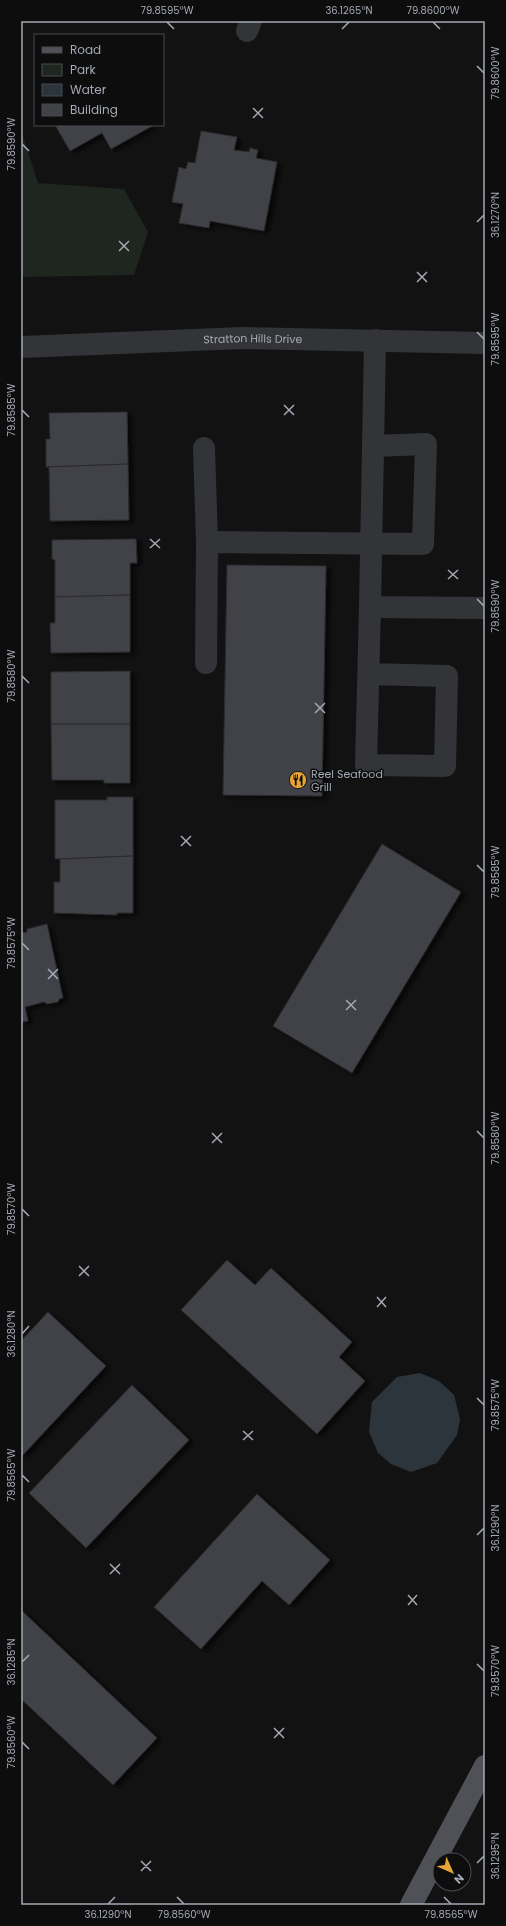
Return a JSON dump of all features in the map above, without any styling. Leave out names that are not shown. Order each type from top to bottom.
[{"type":"main road","points":[[411,1905],[485,1766]]},
{"type":"street","name":"Stratton Hills Drive","points":[[21,346],[243,338],[485,343]]},
{"type":"street","points":[[369,674],[447,676],[445,766],[366,765],[375,340]]},
{"type":"street","points":[[207,542],[423,544],[426,444],[373,446]]},
{"type":"street","points":[[204,448],[207,542],[206,663]]},
{"type":"street","points":[[370,607],[485,608]]},
{"type":"green space","points":[[21,130],[38,183],[124,189],[148,232],[134,275],[21,277]]},
{"type":"water","points":[[420,1373],[439,1381],[454,1395],[460,1419],[457,1435],[437,1463],[411,1472],[391,1464],[378,1453],[369,1432],[372,1402],[397,1377]]},
{"type":"building","points":[[56,126],[152,126],[111,149],[102,133],[70,151]]},
{"type":"building","points":[[201,131],[237,137],[234,150],[249,152],[250,148],[258,150],[256,158],[277,162],[264,231],[210,221],[209,228],[179,223],[183,204],[172,202],[179,167],[186,169],[188,162],[195,163]]},
{"type":"building","points":[[127,412],[128,464],[46,467],[46,439],[50,439],[49,413]]},
{"type":"building","points":[[128,464],[129,520],[50,521],[49,467]]},
{"type":"building","points":[[136,539],[137,563],[130,563],[130,595],[55,597],[55,560],[52,559],[52,540]]},
{"type":"building","points":[[227,565],[326,566],[322,796],[223,795]]},
{"type":"building","points":[[130,595],[130,652],[51,653],[50,623],[55,623],[55,597]]},
{"type":"building","points":[[130,671],[130,724],[51,724],[51,672]]},
{"type":"building","points":[[51,724],[130,724],[130,783],[104,783],[104,780],[52,780]]},
{"type":"building","points":[[107,797],[133,797],[133,856],[55,859],[55,800],[107,800]]},
{"type":"building","points":[[382,844],[461,892],[352,1073],[273,1026]]},
{"type":"building","points":[[133,856],[133,913],[117,913],[117,915],[54,913],[54,882],[60,882],[60,859]]},
{"type":"building","points":[[47,924],[63,998],[59,999],[58,1002],[47,1004],[44,1002],[25,1007],[28,1021],[21,1022],[21,933],[27,932],[27,929]]},
{"type":"building","points":[[227,1260],[255,1285],[271,1268],[352,1342],[339,1357],[365,1381],[317,1434],[181,1310]]},
{"type":"building","points":[[48,1312],[106,1366],[21,1457],[21,1341]]},
{"type":"building","points":[[132,1385],[189,1440],[86,1548],[29,1493]]},
{"type":"building","points":[[257,1494],[330,1560],[289,1605],[262,1581],[201,1649],[154,1607]]},
{"type":"building","points":[[21,1610],[157,1738],[113,1785],[21,1699]]},
{"type":"place","name":"Reel Seafood Grill","points":[[298,780]]}]
